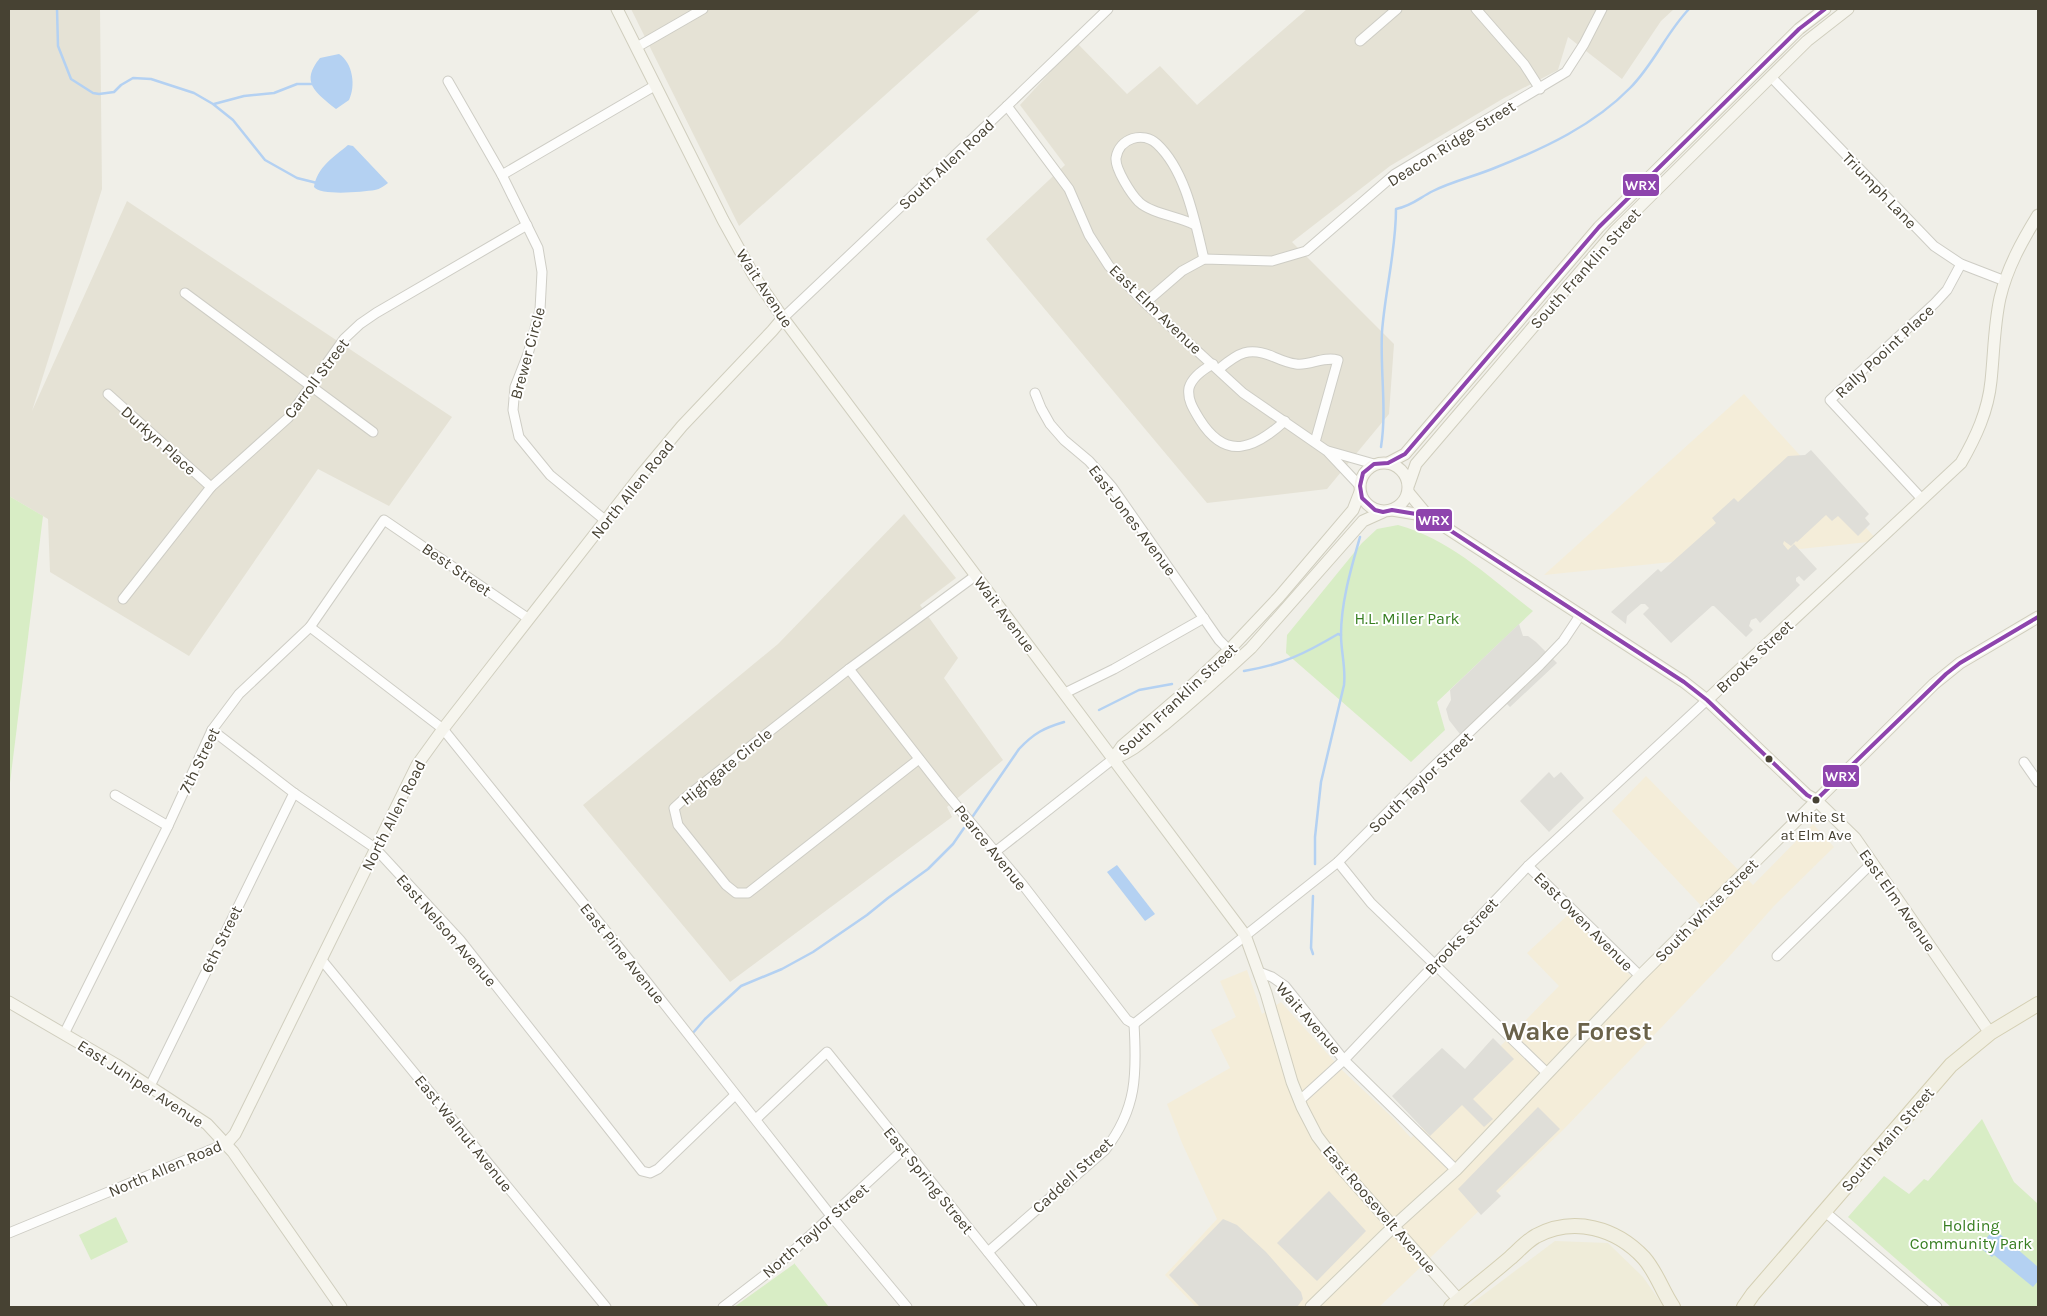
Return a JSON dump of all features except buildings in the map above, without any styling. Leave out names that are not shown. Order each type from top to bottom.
[{"type":"main road","name":"South Main Street","points":[[1744,1307],[1753,1294],[1951,1065],[1990,1033],[2038,1004]]},
{"type":"main road","points":[[1455,1304],[1536,1237],[1560,1227],[1587,1226],[1618,1236],[1632,1246],[1651,1268],[1673,1307]]},
{"type":"main road","points":[[1662,1286],[1669,1290],[1681,1307]]},
{"type":"main road","name":"South Main Street","points":[[1738,1307],[1753,1294]]},
{"type":"street","name":"Wait Avenue","points":[[617,9],[723,220],[754,276],[782,318],[1245,935],[1259,972],[1272,977],[1285,986],[1344,1060],[1456,1170]]},
{"type":"street","points":[[637,48],[703,9]]},
{"type":"street","name":"South Allen Road","points":[[782,318],[1108,9]]},
{"type":"street","points":[[1360,41],[1397,9]]},
{"type":"street","points":[[1476,9],[1524,64],[1540,89]]},
{"type":"street","name":"Deacon Ridge Street","points":[[1204,259],[1272,262],[1306,251],[1395,174],[1566,72],[1584,44],[1602,9]]},
{"type":"street","name":"South Franklin Street","points":[[1388,463],[1405,454],[1604,221],[1799,29],[1825,9]]},
{"type":"street","name":"South Franklin Street","points":[[1409,488],[1416,464],[1583,267],[1622,224],[1807,41],[1848,9]]},
{"type":"street","name":"Triumph Lane","points":[[1771,76],[1934,246],[1962,264],[2005,281]]},
{"type":"street","name":"Brewer Circle","points":[[448,81],[502,175],[538,248],[542,272],[540,310],[528,354],[515,387],[513,410],[519,437],[550,475],[606,521]]},
{"type":"street","points":[[502,175],[656,85]]},
{"type":"street","name":"East Elm Avenue","points":[[1007,106],[1069,189],[1089,235],[1109,266],[1243,393],[1327,451],[1360,489]]},
{"type":"street","points":[[1145,302],[1182,271],[1204,259],[1195,225],[1180,178],[1157,144],[1147,137],[1136,136],[1126,142],[1116,159],[1119,170],[1131,193],[1148,208],[1195,225]]},
{"type":"street","name":"Brooks Street","points":[[1299,1101],[1344,1060],[1528,866],[1961,462],[1976,438],[1985,411],[1991,383],[1995,327],[2005,281],[2014,257],[2038,215]]},
{"type":"street","name":"Carroll Street","points":[[123,599],[210,487],[288,418],[344,339],[360,324],[526,225]]},
{"type":"street","name":"Rally Pooint Place","points":[[1922,499],[1830,400],[1936,304],[1947,290],[1962,264]]},
{"type":"street","points":[[185,293],[373,432]]},
{"type":"street","name":"North Allen Road","points":[[9,1233],[227,1143],[238,1128],[408,781],[443,729],[682,426],[762,342],[782,318]]},
{"type":"street","points":[[1285,422],[1257,443],[1230,446],[1217,440],[1202,423],[1189,399],[1190,386],[1195,377],[1245,352],[1265,353],[1294,364],[1321,360],[1338,360],[1315,442]]},
{"type":"street","name":"East Jones Avenue","points":[[1035,392],[1050,424],[1064,440],[1090,461],[1112,487],[1219,640],[1229,650]]},
{"type":"street","name":"Durkyn Place","points":[[108,394],[210,487]]},
{"type":"street","name":"East Elm Avenue","points":[[1327,451],[1374,464]]},
{"type":"street","points":[[1388,463],[1401,469],[1409,488],[1400,507],[1388,511],[1375,510],[1368,505],[1360,489],[1364,473],[1374,464],[1388,463]]},
{"type":"street","name":"East Elm Avenue","points":[[1409,488],[1428,516],[1684,682],[1707,700],[1807,795],[1816,800],[1855,838],[1990,1033]]},
{"type":"street","name":"South Franklin Street","points":[[1113,759],[1122,746],[1229,650],[1279,597],[1353,510],[1360,489]]},
{"type":"street","name":"East Elm Avenue","points":[[1388,511],[1428,516]]},
{"type":"street","name":"South Franklin Street","points":[[1113,759],[1127,754],[1192,702],[1244,655],[1363,521],[1388,511]]},
{"type":"street","name":"Best Street","points":[[384,520],[529,619]]},
{"type":"street","name":"7th Street","points":[[64,1034],[168,826],[212,730],[239,694],[310,627],[384,520]]},
{"type":"street","name":"Highgate Circle","points":[[919,758],[748,893],[736,893],[726,885],[678,825],[674,808],[686,797],[849,669],[975,576]]},
{"type":"street","name":"South Taylor Street","points":[[1245,935],[1338,862],[1540,665],[1563,641],[1581,614]]},
{"type":"street","name":"South White Street","points":[[1311,1307],[1393,1227],[1456,1170],[1546,1072],[1640,976],[1816,800],[1946,674],[1960,663],[2038,617]]},
{"type":"street","points":[[1065,693],[1114,669],[1204,618]]},
{"type":"street","name":"East Pine Avenue","points":[[310,627],[443,729],[832,1217],[907,1307]]},
{"type":"street","name":"Pearce Avenue","points":[[849,669],[1127,1020],[1134,1024]]},
{"type":"street","name":"East Nelson Avenue","points":[[212,730],[294,793],[375,848],[460,940],[642,1171],[650,1173],[658,1169],[735,1095]]},
{"type":"street","points":[[995,852],[1113,759]]},
{"type":"street","points":[[2024,762],[2038,782]]},
{"type":"street","name":"6th Street","points":[[150,1086],[294,793]]},
{"type":"street","points":[[115,795],[168,826]]},
{"type":"street","points":[[1338,862],[1371,903],[1546,1072]]},
{"type":"street","points":[[1776,956],[1872,863]]},
{"type":"street","name":"East Owen Avenue","points":[[1528,866],[1640,976]]},
{"type":"street","points":[[1134,1024],[1245,935]]},
{"type":"street","name":"East Walnut Avenue","points":[[321,959],[606,1307]]},
{"type":"street","name":"East Roosevelt Avenue","points":[[1259,972],[1299,1101],[1317,1136],[1455,1304]]},
{"type":"street","name":"East Juniper Avenue","points":[[9,1002],[150,1086],[207,1124],[227,1143],[341,1307]]},
{"type":"street","name":"Caddell Street","points":[[988,1252],[1105,1150],[1115,1137],[1130,1106],[1134,1088],[1136,1063],[1134,1024]]},
{"type":"street","name":"East Spring Street","points":[[756,1120],[827,1052],[1032,1307]]},
{"type":"street","name":"North Taylor Street","points":[[723,1307],[779,1264],[904,1150]]},
{"type":"street","points":[[1824,1211],[1937,1307]]},
{"type":"shaded area","points":[[9,9],[100,9],[102,189],[32,411],[127,201],[452,417],[389,506],[318,469],[189,656],[50,572],[48,519],[9,496]]},
{"type":"shaded area","points":[[631,9],[981,9],[739,226]]},
{"type":"shaded area","points":[[1307,9],[1674,9],[1661,21],[1622,79],[1568,37],[1558,70],[1504,98],[1390,166],[1292,242],[1394,344],[1389,414],[1327,489],[1207,503],[986,239],[1065,165],[1020,105],[1077,43],[1127,94],[1160,66],[1197,105]]},
{"type":"shaded area","points":[[1744,394],[1878,541],[1544,575]]},
{"type":"shaded area","points":[[1811,450],[1869,514],[1865,518],[1870,524],[1858,536],[1838,516],[1832,521],[1826,515],[1791,546],[1784,541],[1783,544],[1788,550],[1794,544],[1817,569],[1804,581],[1799,576],[1796,578],[1800,585],[1760,623],[1756,618],[1751,620],[1749,626],[1753,630],[1746,637],[1714,606],[1671,643],[1643,614],[1649,608],[1645,604],[1641,604],[1627,616],[1626,624],[1611,612],[1658,569],[1661,572],[1716,523],[1712,518],[1734,498],[1738,502],[1788,456],[1805,455]]},
{"type":"shaded area","points":[[904,514],[956,578],[920,605],[958,658],[944,678],[1003,760],[947,807],[952,817],[730,982],[583,805],[778,644]]},
{"type":"shaded area","points":[[1519,624],[1523,636],[1528,636],[1536,642],[1557,663],[1510,707],[1504,701],[1463,738],[1449,720],[1446,709],[1451,700],[1450,690]]},
{"type":"shaded area","points":[[1549,772],[1554,778],[1561,772],[1584,798],[1549,832],[1520,801]]},
{"type":"shaded area","points":[[1646,776],[1753,885],[1813,824],[1834,847],[1774,906],[1727,959],[1564,1129],[1379,1307],[1196,1307],[1165,1275],[1217,1219],[1182,1143],[1167,1104],[1230,1068],[1211,1030],[1236,1017],[1220,981],[1247,970],[1262,1014],[1281,1002],[1343,1071],[1394,1119],[1411,1138],[1559,986],[1527,953],[1569,914],[1639,984],[1708,913],[1612,811]]},
{"type":"shaded area","points":[[1493,1038],[1514,1059],[1473,1099],[1493,1119],[1484,1127],[1462,1105],[1430,1136],[1392,1096],[1442,1048],[1465,1069]]},
{"type":"shaded area","points":[[1538,1107],[1560,1129],[1496,1191],[1501,1196],[1481,1215],[1458,1189]]},
{"type":"shaded area","points":[[1329,1191],[1366,1231],[1317,1281],[1277,1243]]},
{"type":"shaded area","points":[[1223,1219],[1237,1225],[1266,1252],[1301,1292],[1303,1299],[1297,1307],[1200,1307],[1169,1275]]},
{"type":"shaded area","points":[[1555,1241],[1608,1243],[1643,1277],[1664,1307],[1467,1307]]},
{"type":"green space","points":[[9,496],[43,516],[9,791]]},
{"type":"green space","name":"H.L. Miller Park","points":[[1398,525],[1417,531],[1452,550],[1533,611],[1437,702],[1445,730],[1411,762],[1286,653],[1287,635],[1362,543],[1377,529]]},
{"type":"green space","name":"Holding Community Park","points":[[1982,1119],[2014,1182],[2038,1204],[2038,1307],[1951,1307],[1848,1217],[1884,1176],[1909,1194],[1924,1179],[1928,1181]]},
{"type":"green space","points":[[116,1217],[128,1242],[91,1260],[79,1235]]},
{"type":"green space","points":[[794,1264],[829,1307],[734,1307]]},
{"type":"water","points":[[339,54],[344,58],[350,69],[353,82],[349,100],[336,109],[316,92],[311,80],[311,74],[320,58]]},
{"type":"water","points":[[348,145],[353,146],[388,183],[377,190],[352,192],[325,192],[314,187],[322,168]]},
{"type":"water","points":[[1117,865],[1155,914],[1145,921],[1107,872]]},
{"type":"water","points":[[1994,1229],[2038,1267],[2038,1281],[2033,1287],[1994,1255],[1992,1257],[1979,1247]]},
{"type":"waterway","points":[[57,9],[58,46],[71,79],[93,93],[99,94],[114,92],[133,78],[151,79],[194,93],[213,104],[233,120],[265,160],[297,178],[317,183]]},
{"type":"waterway","points":[[1381,447],[1383,433],[1382,332],[1396,225],[1396,209],[1411,204],[1441,187],[1533,152],[1585,124],[1630,88],[1689,9]]},
{"type":"waterway","points":[[214,104],[244,96],[274,93],[297,84],[315,84]]},
{"type":"waterway","points":[[1315,864],[1315,837],[1321,782],[1344,685],[1341,623],[1347,586],[1360,537]]},
{"type":"waterway","points":[[1244,671],[1282,662],[1338,634],[1341,635]]},
{"type":"waterway","points":[[1099,710],[1139,690],[1172,684]]},
{"type":"waterway","points":[[973,816],[1019,749],[1040,732],[1064,722]]},
{"type":"waterway","points":[[692,1034],[705,1019],[741,986],[782,969],[813,952],[867,915],[928,869],[953,844],[964,828]]},
{"type":"waterway","points":[[1313,896],[1311,948],[1313,954]]},
{"type":"transit line","name":"WRX","points":[[1825,9],[1799,29],[1599,227],[1405,454],[1388,463],[1374,464],[1363,473],[1360,486],[1362,498],[1375,510],[1383,512],[1392,510],[1428,516],[1684,682],[1707,700],[1807,795],[1816,800],[1946,674],[1960,663],[2038,617]]},
{"type":"place","name":"White St at Elm Ave","points":[[1816,800]]},
{"type":"district","name":"Wake Forest","points":[[1577,1031]]}]
